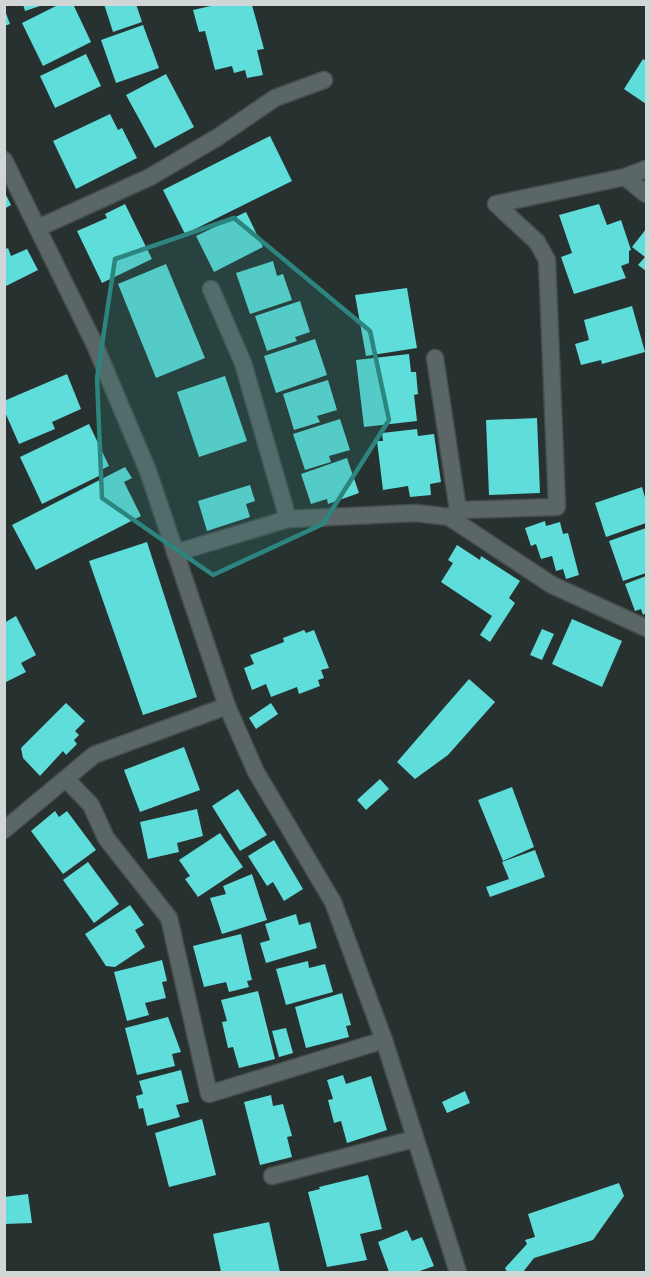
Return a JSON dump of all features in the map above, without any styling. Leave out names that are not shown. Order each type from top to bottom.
[{"type":"street","points":[[38,228],[150,177],[218,137],[275,98],[324,80]]},
{"type":"street","points":[[4,160],[94,343],[148,471],[226,706],[256,772],[333,902],[384,1040],[458,1272]]},
{"type":"street","points":[[175,553],[288,519],[416,513],[454,514],[557,507],[547,260],[537,242],[496,204],[625,177],[646,169]]},
{"type":"street","points":[[625,177],[646,194]]},
{"type":"street","points":[[212,289],[243,363],[288,519]]},
{"type":"street","points":[[435,358],[454,514],[552,585],[646,628]]},
{"type":"street","points":[[4,830],[94,755],[226,706]]},
{"type":"street","points":[[66,779],[91,805],[106,838],[169,918],[209,1094],[384,1040]]},
{"type":"street","points":[[272,1176],[414,1139]]},
{"type":"highlighted area","points":[[234,218],[370,331],[389,420],[323,524],[213,575],[102,498],[97,378],[115,259]]},
{"type":"building","points":[[23,4],[43,4],[43,5],[25,11]]},
{"type":"building","points":[[60,4],[73,4],[91,42],[43,66],[22,23]]},
{"type":"building","points":[[104,4],[136,4],[142,22],[113,32]]},
{"type":"building","points":[[215,5],[252,5],[264,49],[257,50],[263,75],[247,78],[245,70],[234,73],[232,66],[215,70],[205,31],[199,32],[193,10]]},
{"type":"building","points":[[4,8],[10,24],[4,26]]},
{"type":"building","points":[[143,25],[159,68],[116,83],[101,40]]},
{"type":"building","points":[[86,54],[101,86],[55,108],[40,76]]},
{"type":"building","points":[[643,59],[646,61],[646,104],[624,89]]},
{"type":"building","points":[[166,74],[194,127],[155,148],[126,95]]},
{"type":"building","points":[[110,114],[118,130],[122,128],[137,158],[76,189],[53,141]]},
{"type":"building","points":[[270,136],[292,181],[185,234],[163,190]]},
{"type":"building","points":[[4,191],[11,205],[4,209]]},
{"type":"building","points":[[125,204],[152,259],[102,283],[77,231],[107,218],[105,214]]},
{"type":"building","points":[[599,204],[607,225],[621,220],[631,250],[629,251],[629,263],[621,266],[626,278],[574,294],[561,257],[572,253],[559,215]]},
{"type":"building","points":[[246,212],[263,247],[214,272],[196,236]]},
{"type":"building","points":[[646,229],[646,271],[638,265],[645,257],[632,247]]},
{"type":"building","points":[[8,248],[11,256],[27,249],[38,270],[4,287],[4,250]]},
{"type":"building","points":[[273,261],[277,276],[283,274],[292,300],[250,314],[236,273]]},
{"type":"building","points":[[166,264],[205,358],[156,378],[118,284]]},
{"type":"building","points":[[407,288],[417,348],[366,356],[355,295]]},
{"type":"building","points":[[300,301],[310,332],[295,337],[297,341],[267,351],[255,316]]},
{"type":"building","points":[[632,306],[645,352],[602,364],[601,360],[581,365],[575,344],[589,340],[584,320]]},
{"type":"building","points":[[315,339],[327,375],[276,393],[264,356]]},
{"type":"building","points":[[409,354],[411,372],[416,372],[418,394],[414,395],[417,421],[364,427],[356,360]]},
{"type":"building","points":[[67,374],[81,409],[52,422],[55,429],[19,444],[4,410],[4,401]]},
{"type":"building","points":[[225,376],[247,441],[199,457],[177,392]]},
{"type":"building","points":[[328,380],[337,410],[317,416],[320,422],[294,430],[283,394]]},
{"type":"building","points":[[537,418],[540,493],[489,495],[486,420]]},
{"type":"building","points":[[340,419],[350,450],[329,456],[331,462],[305,470],[293,434]]},
{"type":"building","points":[[89,424],[109,466],[99,471],[101,475],[42,504],[20,457]]},
{"type":"building","points":[[417,429],[418,436],[434,434],[441,482],[430,484],[431,495],[410,497],[408,486],[383,490],[377,441],[383,441],[382,433]]},
{"type":"building","points":[[347,458],[359,493],[328,504],[327,499],[311,504],[301,474]]},
{"type":"building","points":[[125,467],[132,478],[124,482],[141,516],[36,570],[12,525]]},
{"type":"building","points":[[250,485],[255,501],[246,504],[250,517],[207,531],[198,501]]},
{"type":"building","points":[[642,487],[646,501],[646,523],[606,537],[595,503]]},
{"type":"building","points":[[545,521],[546,526],[560,522],[563,534],[568,533],[579,575],[566,579],[563,569],[556,571],[552,556],[541,559],[536,544],[531,546],[525,528]]},
{"type":"building","points":[[646,528],[646,573],[623,581],[609,541]]},
{"type":"building","points":[[147,542],[197,697],[143,715],[89,561]]},
{"type":"building","points":[[457,545],[480,560],[481,556],[520,581],[509,598],[515,603],[490,642],[480,635],[492,616],[441,582],[453,563],[448,560]]},
{"type":"building","points":[[646,576],[646,613],[643,615],[641,609],[635,611],[625,584]]},
{"type":"building","points":[[16,616],[36,655],[21,663],[26,672],[4,683],[4,623]]},
{"type":"building","points":[[572,619],[622,641],[602,687],[552,664]]},
{"type":"building","points":[[542,629],[554,634],[542,660],[530,655]]},
{"type":"building","points":[[304,630],[306,633],[314,630],[329,668],[321,670],[324,678],[318,680],[320,686],[299,694],[297,687],[271,697],[266,684],[252,690],[244,668],[254,664],[250,655],[284,642],[283,638]]},
{"type":"building","points":[[469,679],[495,702],[448,755],[415,779],[397,762]]},
{"type":"building","points":[[66,703],[85,721],[75,731],[79,735],[74,740],[77,744],[66,755],[63,751],[40,776],[23,758],[21,748]]},
{"type":"building","points":[[271,703],[278,714],[256,729],[249,718]]},
{"type":"building","points":[[184,747],[200,790],[140,812],[124,770]]},
{"type":"building","points":[[380,779],[389,789],[366,810],[357,800]]},
{"type":"building","points":[[512,787],[534,847],[503,861],[478,800]]},
{"type":"building","points":[[238,789],[267,835],[240,851],[212,806]]},
{"type":"building","points":[[197,809],[203,836],[177,843],[179,852],[148,859],[140,822]]},
{"type":"building","points":[[55,811],[59,817],[67,811],[96,850],[63,874],[31,831]]},
{"type":"building","points":[[220,833],[243,867],[198,897],[185,879],[190,876],[179,860]]},
{"type":"building","points":[[274,840],[303,889],[284,901],[273,882],[267,886],[248,856]]},
{"type":"building","points":[[535,850],[545,877],[490,897],[486,887],[509,879],[502,862]]},
{"type":"building","points":[[88,862],[119,904],[94,923],[63,880]]},
{"type":"building","points":[[252,874],[267,920],[222,934],[210,898],[226,894],[223,886]]},
{"type":"building","points":[[130,905],[144,925],[135,930],[145,947],[115,967],[106,966],[85,934]]},
{"type":"building","points":[[296,914],[299,925],[310,922],[317,948],[266,963],[260,943],[270,940],[265,924]]},
{"type":"building","points":[[241,934],[252,980],[247,981],[249,987],[229,992],[226,982],[204,987],[193,946]]},
{"type":"building","points":[[162,960],[167,981],[162,982],[166,998],[145,1003],[149,1015],[127,1021],[114,972]]},
{"type":"building","points":[[308,961],[309,968],[325,964],[333,992],[286,1005],[276,969]]},
{"type":"building","points":[[258,991],[275,1059],[239,1068],[233,1047],[228,1048],[222,1022],[227,1021],[221,1000]]},
{"type":"building","points":[[342,993],[351,1025],[346,1026],[349,1037],[306,1048],[295,1007]]},
{"type":"building","points":[[168,1017],[181,1052],[172,1054],[175,1066],[137,1075],[125,1028]]},
{"type":"building","points":[[286,1028],[293,1053],[279,1057],[272,1031]]},
{"type":"building","points":[[181,1070],[189,1102],[176,1105],[180,1117],[147,1126],[143,1108],[139,1109],[136,1096],[143,1094],[139,1081]]},
{"type":"building","points":[[343,1075],[346,1084],[371,1076],[387,1130],[347,1143],[341,1121],[334,1123],[328,1100],[333,1099],[327,1080]]},
{"type":"building","points":[[465,1091],[470,1103],[447,1113],[442,1102]]},
{"type":"building","points":[[271,1095],[273,1106],[283,1104],[292,1136],[287,1137],[292,1157],[260,1165],[244,1102]]},
{"type":"building","points":[[202,1119],[216,1175],[169,1187],[155,1133]]},
{"type":"building","points":[[368,1175],[382,1229],[360,1234],[367,1260],[327,1267],[308,1192],[320,1189],[319,1187]]},
{"type":"building","points":[[619,1183],[624,1196],[593,1240],[534,1258],[523,1272],[507,1272],[505,1268],[527,1244],[525,1240],[535,1237],[528,1214]]},
{"type":"building","points":[[28,1194],[32,1223],[4,1224],[4,1197]]},
{"type":"building","points":[[269,1222],[280,1272],[221,1272],[213,1234]]},
{"type":"building","points":[[407,1230],[412,1241],[422,1237],[434,1266],[417,1272],[389,1272],[378,1242]]}]
